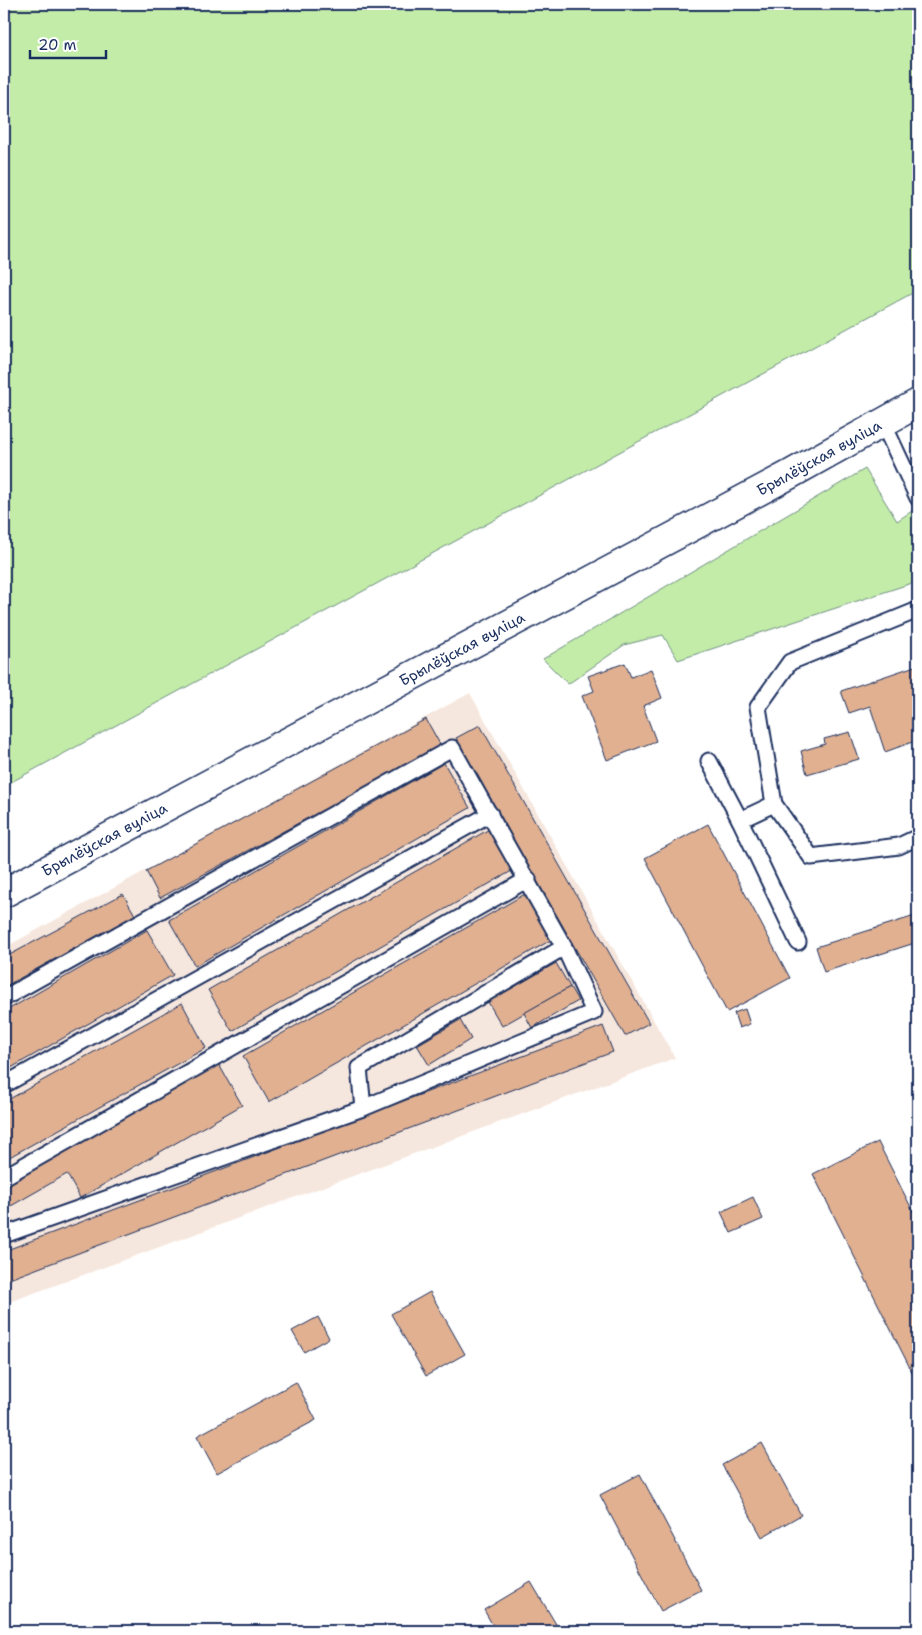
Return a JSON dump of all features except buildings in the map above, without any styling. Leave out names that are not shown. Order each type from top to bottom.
[{"type":"street","name":"Брылёўская вуліца","points":[[4,893],[918,403]]},
{"type":"lane","points":[[883,423],[918,498]]},
{"type":"lane","points":[[918,610],[790,662],[758,707],[774,804],[811,858],[899,846],[918,837]]},
{"type":"lane","points":[[4,998],[452,748],[528,879],[564,947],[594,1012],[363,1108],[4,1235]]},
{"type":"lane","points":[[709,761],[740,820],[798,942]]},
{"type":"lane","points":[[740,820],[774,804]]},
{"type":"lane","points":[[4,1085],[490,814]]},
{"type":"lane","points":[[4,1176],[528,879]]},
{"type":"lane","points":[[363,1108],[359,1068],[564,947]]},
{"type":"shaded area","points":[[470,693],[675,1058],[4,1304],[4,948]]},
{"type":"green space","points":[[4,4],[918,4],[918,290],[4,786]]},
{"type":"green space","points":[[865,469],[897,521],[918,507],[918,581],[678,660],[663,635],[624,645],[568,684],[543,659]]}]
